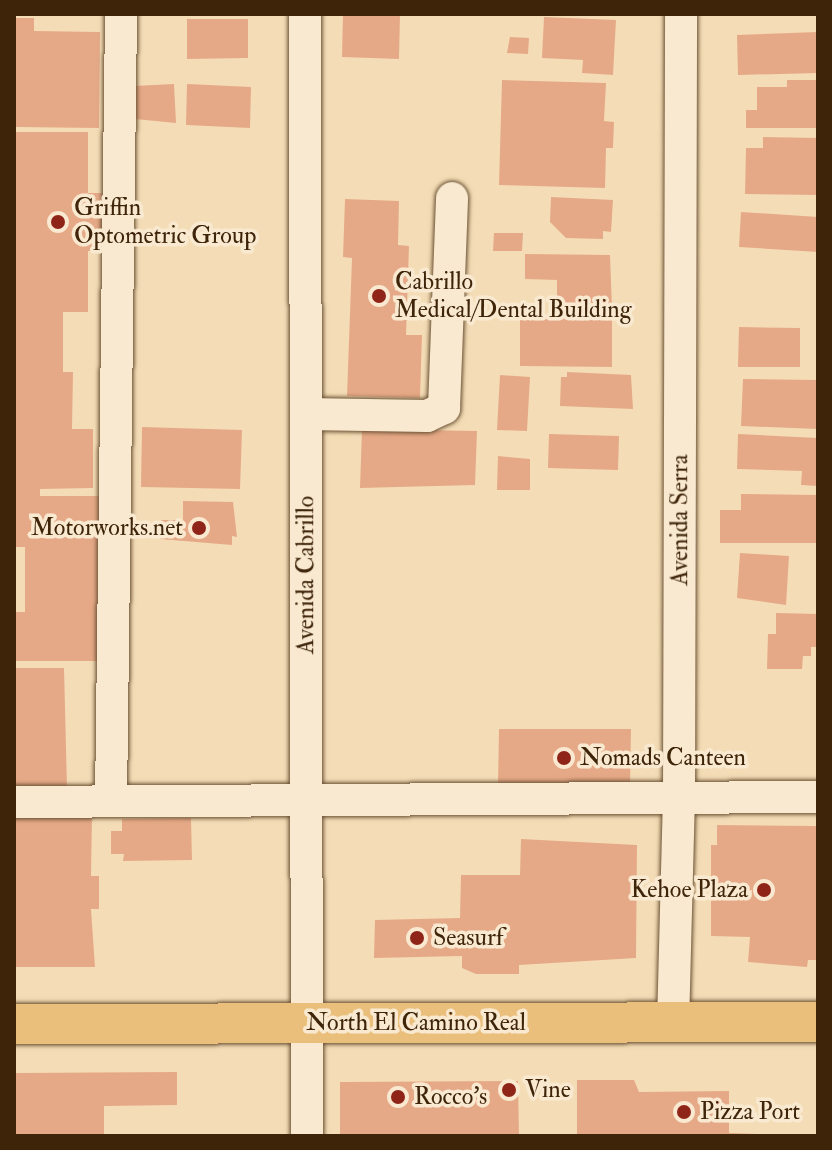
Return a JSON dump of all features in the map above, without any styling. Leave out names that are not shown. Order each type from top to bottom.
[{"type":"main road","name":"North El Camino Real","points":[[14,1024],[308,1022],[673,1025],[818,1022]]},
{"type":"street","points":[[111,801],[121,14]]},
{"type":"street","name":"Avenida Cabrillo","points":[[298,1133],[308,1022],[305,14]]},
{"type":"street","name":"Avenida Serra","points":[[673,1025],[679,802],[681,14]]},
{"type":"street","points":[[306,414],[427,416],[444,408],[452,198]]},
{"type":"street","points":[[14,802],[679,802],[818,797]]},
{"type":"building","points":[[343,14],[400,14],[399,59],[342,57]]},
{"type":"building","points":[[544,17],[616,20],[613,75],[582,73],[583,60],[542,58]]},
{"type":"building","points":[[14,18],[34,18],[34,31],[100,32],[99,128],[14,127]]},
{"type":"building","points":[[187,19],[248,19],[248,58],[187,59]]},
{"type":"building","points":[[818,32],[818,73],[738,75],[737,35]]},
{"type":"building","points":[[510,37],[529,38],[528,54],[507,53]]},
{"type":"building","points":[[502,80],[606,83],[604,121],[614,122],[613,148],[606,148],[605,188],[499,185]]},
{"type":"building","points":[[787,80],[818,80],[818,128],[746,128],[746,110],[757,110],[757,87],[787,87]]},
{"type":"building","points":[[174,84],[176,123],[135,119],[134,86]]},
{"type":"building","points":[[187,84],[251,87],[250,128],[186,125]]},
{"type":"building","points":[[14,132],[88,132],[88,193],[103,193],[103,251],[88,251],[88,312],[63,312],[63,372],[73,372],[72,429],[93,429],[93,488],[40,489],[40,496],[102,496],[100,661],[14,661],[14,612],[25,612],[25,547],[14,547]]},
{"type":"building","points":[[763,137],[818,138],[817,195],[745,194],[746,148],[763,148]]},
{"type":"building","points":[[551,197],[613,200],[611,232],[603,231],[603,239],[566,238],[550,222]]},
{"type":"building","name":"Cabrillo Medical/Dental Building","points":[[345,199],[399,201],[398,245],[409,246],[406,335],[422,335],[420,398],[347,396],[352,258],[343,257]]},
{"type":"building","points":[[741,212],[818,217],[818,252],[739,247]]},
{"type":"building","points":[[494,233],[523,233],[522,251],[493,251]]},
{"type":"building","points":[[525,254],[610,255],[612,308],[557,307],[557,280],[525,279]]},
{"type":"building","points":[[520,318],[612,319],[612,367],[520,366]]},
{"type":"building","points":[[739,327],[800,328],[800,367],[738,367]]},
{"type":"building","points":[[567,372],[631,375],[633,409],[560,406],[561,377],[567,377]]},
{"type":"building","points":[[500,375],[530,377],[527,431],[497,430]]},
{"type":"building","points":[[743,379],[818,380],[818,429],[741,426]]},
{"type":"building","points":[[142,427],[242,430],[240,489],[141,487]]},
{"type":"building","points":[[362,429],[477,431],[475,485],[360,488]]},
{"type":"building","points":[[549,434],[619,436],[618,470],[548,468]]},
{"type":"building","points":[[738,434],[818,438],[818,486],[801,485],[802,471],[737,469]]},
{"type":"building","points":[[498,456],[530,459],[530,490],[497,490]]},
{"type":"building","points":[[741,494],[818,495],[818,543],[720,543],[720,510],[741,510]]},
{"type":"building","name":"Motorworks.net","points":[[183,501],[233,502],[237,537],[232,536],[232,545],[160,539],[161,520],[183,520]]},
{"type":"building","points":[[740,553],[789,556],[786,605],[737,598]]},
{"type":"building","points":[[776,613],[818,614],[818,647],[811,647],[811,656],[803,656],[802,669],[767,669],[768,634],[776,634]]},
{"type":"building","points":[[14,668],[64,668],[67,788],[14,788]]},
{"type":"building","name":"Nomads Canteen","points":[[499,729],[631,729],[630,786],[498,786]]},
{"type":"building","points":[[14,814],[92,814],[91,876],[99,876],[99,909],[91,909],[95,967],[14,967]]},
{"type":"building","points":[[191,818],[192,860],[123,861],[124,854],[111,854],[111,831],[122,831],[122,819]]},
{"type":"building","name":"Kehoe Plaza","points":[[717,825],[818,826],[818,960],[808,960],[807,967],[748,962],[750,937],[711,936],[711,845],[717,845]]},
{"type":"building","points":[[521,839],[637,845],[636,958],[519,965],[519,974],[476,974],[462,968],[462,956],[374,958],[375,920],[460,918],[461,875],[520,875]]},
{"type":"building","points":[[177,1072],[177,1105],[104,1106],[104,1136],[14,1136],[14,1073]]},
{"type":"building","points":[[577,1080],[634,1080],[639,1092],[729,1091],[729,1133],[818,1136],[577,1136]]},
{"type":"building","points":[[518,1081],[519,1136],[340,1136],[340,1082]]},
{"type":"place","name":"Griffin Optometric Group","points":[[58,222]]},
{"type":"place","name":"Cabrillo Medical/Dental Building","points":[[379,296]]},
{"type":"place","name":"Motorworks.net","points":[[199,528]]},
{"type":"place","name":"Nomads Canteen","points":[[564,758]]},
{"type":"place","name":"Kehoe Plaza","points":[[764,890]]},
{"type":"place","name":"Seasurf","points":[[417,938]]},
{"type":"place","name":"Vine","points":[[509,1090]]},
{"type":"place","name":"Rocco’s","points":[[398,1097]]},
{"type":"place","name":"Pizza Port","points":[[684,1112]]}]
